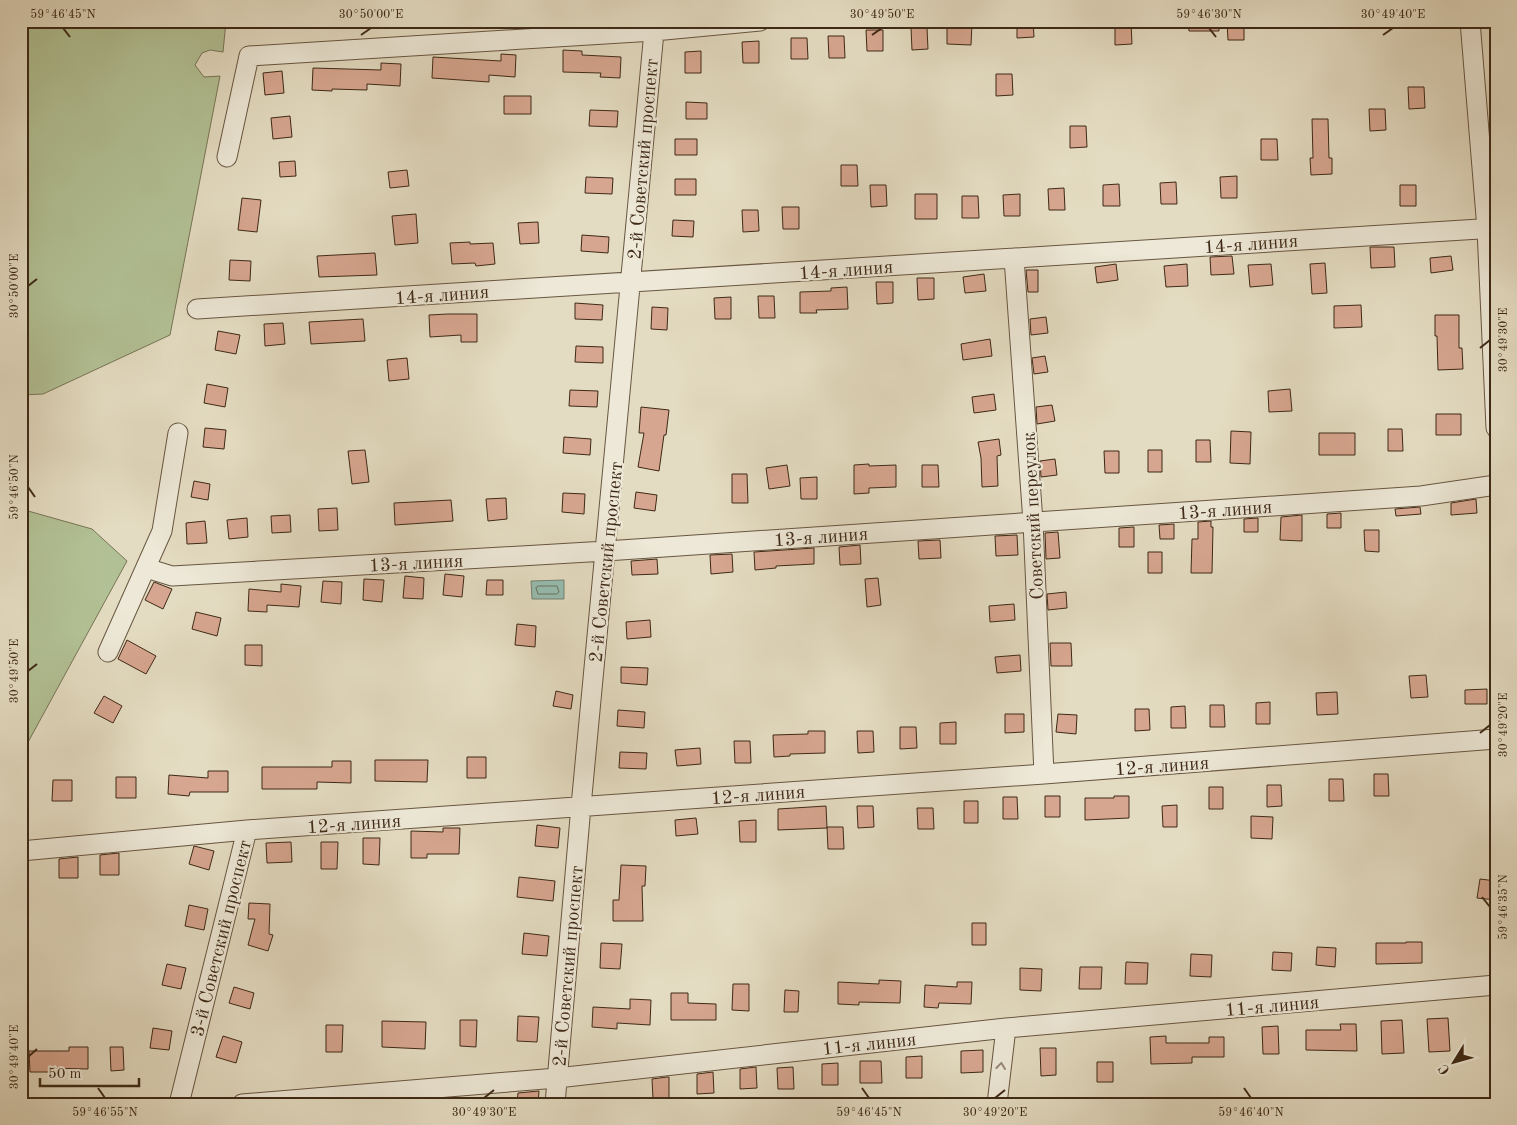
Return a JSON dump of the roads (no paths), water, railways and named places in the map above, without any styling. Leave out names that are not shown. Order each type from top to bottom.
[{"type":"street","points":[[227,157],[249,56],[655,26],[760,21]]},
{"type":"street","points":[[1470,21],[1491,228],[1496,428]]},
{"type":"street","name":"2-й Советский проспект","points":[[555,1104],[581,806],[655,26]]},
{"type":"street","name":"14-я линия","points":[[197,309],[1491,228]]},
{"type":"street","name":"Советский переулок","points":[[1014,258],[1033,522],[1044,774]]},
{"type":"street","points":[[108,652],[162,531],[178,433]]},
{"type":"street","name":"13-я линия","points":[[146,568],[172,576],[606,551],[1421,496],[1496,485]]},
{"type":"street","name":"12-я линия","points":[[21,851],[247,830],[1044,774],[1496,739]]},
{"type":"street","name":"3-й Советский проспект","points":[[179,1104],[247,830]]},
{"type":"street","name":"11-я линия","points":[[242,1104],[557,1078],[1006,1028],[1496,985]]},
{"type":"street","points":[[997,1104],[1006,1028]]},
{"type":"water","points":[[564,580],[564,599],[532,599],[531,581]]}]
